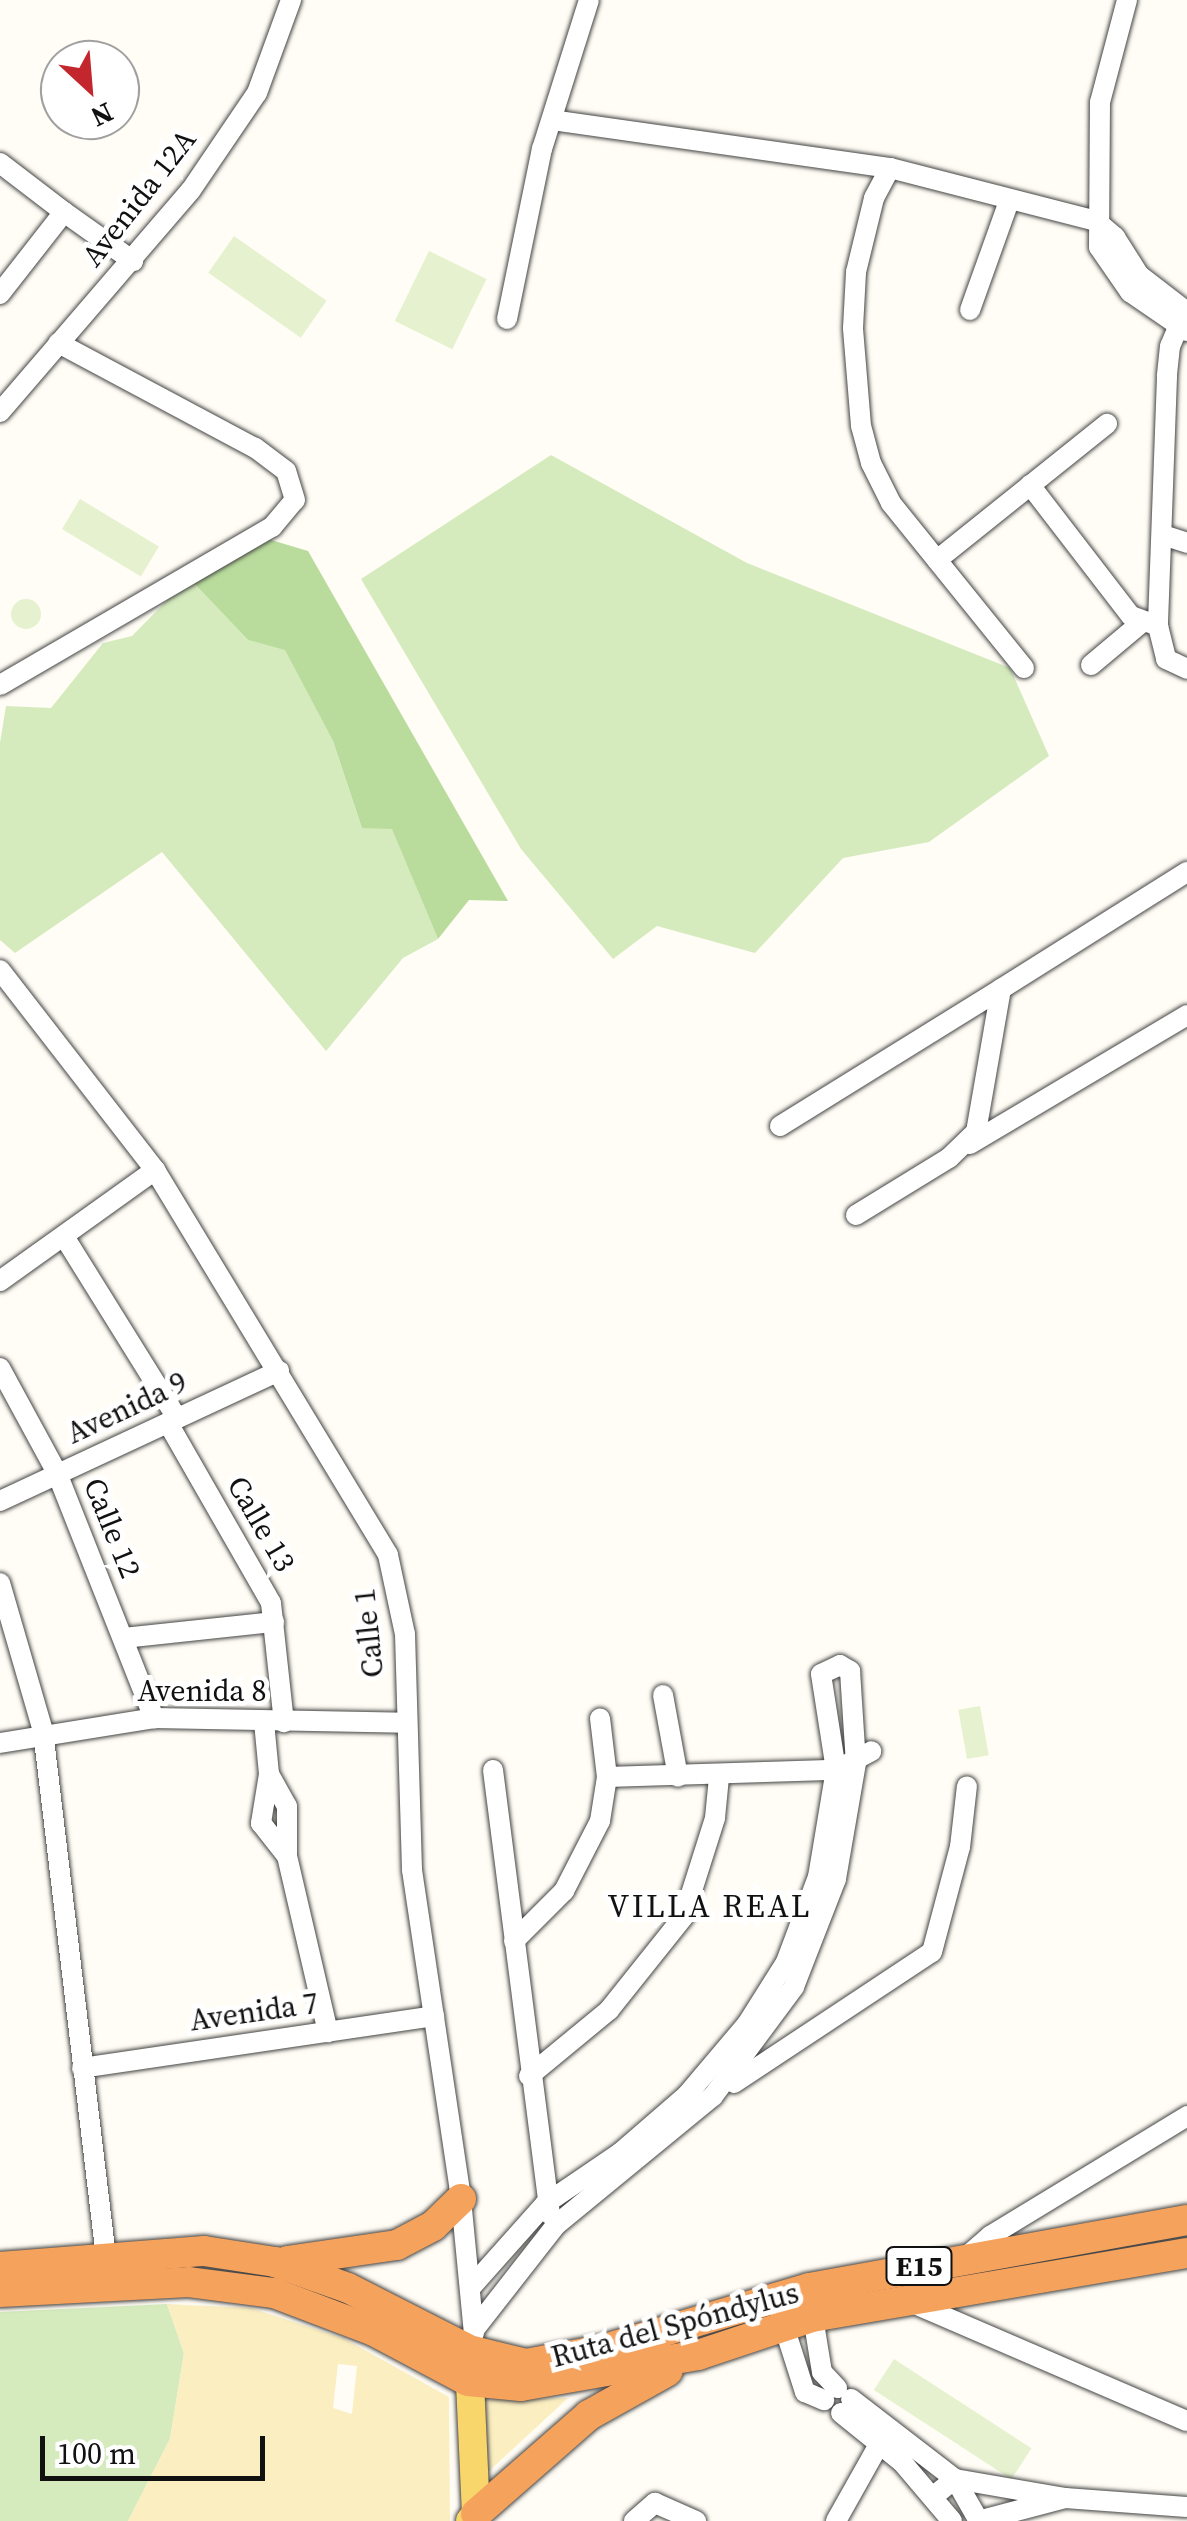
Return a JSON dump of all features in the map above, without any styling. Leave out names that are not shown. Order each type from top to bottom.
[{"type":"highway","points":[[275,2262],[397,2246],[433,2226],[462,2199]]},
{"type":"highway","name":"Ruta del Spóndylus","points":[[0,2267],[204,2251],[275,2262],[472,2340],[548,2362],[795,2307],[964,2259],[1187,2220]]},
{"type":"highway","name":"Ruta del Spóndylus","points":[[0,2292],[189,2282],[274,2294],[374,2332],[468,2381],[521,2386],[698,2356],[795,2307],[906,2300],[1187,2252]]},
{"type":"highway","points":[[473,2517],[590,2415],[698,2356]]},
{"type":"main road","points":[[472,2340],[468,2381],[473,2517]]},
{"type":"street","name":"Avenida 12A","points":[[0,412],[133,260],[257,92],[291,0]]},
{"type":"street","points":[[507,319],[552,120],[589,0]]},
{"type":"street","points":[[1091,665],[1149,624],[1166,536],[1167,378],[1184,320],[1130,292],[1100,247],[1096,221],[1100,102],[1127,0]]},
{"type":"street","points":[[552,120],[890,168],[1096,221]]},
{"type":"street","points":[[0,164],[133,260]]},
{"type":"street","points":[[890,168],[866,217],[856,272],[860,426],[891,503],[1024,668]]},
{"type":"street","points":[[970,310],[1009,200]]},
{"type":"street","points":[[1,292],[64,212]]},
{"type":"street","points":[[0,684],[272,528],[295,500],[286,471],[254,448],[58,343]]},
{"type":"street","points":[[936,560],[1107,424]]},
{"type":"street","points":[[1030,485],[1149,624],[1166,659],[1187,668]]},
{"type":"street","points":[[1166,536],[1187,543]]},
{"type":"street","points":[[780,1126],[1187,872]]},
{"type":"street","name":"Calle 1","points":[[0,970],[155,1170],[388,1555],[405,1634],[412,1870],[462,2199],[472,2286],[472,2340]]},
{"type":"street","points":[[960,1150],[982,1121],[990,1026],[1001,990]]},
{"type":"street","points":[[856,1215],[1187,1015]]},
{"type":"street","points":[[0,1282],[155,1170]]},
{"type":"street","name":"Calle 13","points":[[65,1238],[173,1421],[271,1602],[274,1722],[269,1774],[287,1806],[287,1856],[328,2032]]},
{"type":"street","name":"Calle 12","points":[[0,1368],[58,1472],[154,1718]]},
{"type":"street","name":"Avenida 9","points":[[0,1501],[279,1371]]},
{"type":"street","points":[[0,1583],[43,1731],[106,2257]]},
{"type":"street","points":[[124,1638],[274,1622]]},
{"type":"street","points":[[663,1695],[678,1777]]},
{"type":"street","name":"Avenida 8","points":[[0,1742],[43,1731],[154,1718],[406,1723]]},
{"type":"street","points":[[514,1940],[548,1912],[581,1868],[600,1821],[608,1777],[600,1718]]},
{"type":"street","points":[[608,1777],[719,1777],[854,1761],[827,1878],[794,1966],[755,2030],[699,2099]]},
{"type":"street","points":[[493,1770],[545,2204],[556,2225]]},
{"type":"street","points":[[529,2076],[609,2010],[684,1916],[715,1818],[719,1777]]},
{"type":"street","points":[[472,2340],[556,2225],[625,2160],[699,2099],[932,1952],[960,1847],[967,1786]]},
{"type":"street","name":"Avenida 7","points":[[82,2068],[434,2016]]},
{"type":"street","points":[[972,2289],[964,2259],[1000,2229],[1187,2116]]},
{"type":"street","points":[[472,2286],[545,2204],[625,2160]]},
{"type":"street","points":[[906,2300],[1187,2422]]},
{"type":"street","points":[[795,2307],[798,2371],[832,2399],[955,2479],[1065,2498],[1187,2507]]},
{"type":"street","points":[[795,2307],[832,2399]]},
{"type":"street","points":[[885,2435],[952,2521]]},
{"type":"street","points":[[836,2521],[885,2435]]},
{"type":"street","points":[[935,2495],[955,2479]]},
{"type":"street","points":[[955,2479],[979,2521],[1065,2498]]},
{"type":"street","points":[[1097,2499],[1103,2521]]},
{"type":"street","points":[[634,2521],[655,2503],[696,2521]]},
{"type":"green space","points":[[234,236],[327,301],[301,338],[208,273]]},
{"type":"green space","points":[[429,251],[487,279],[452,349],[395,321]]},
{"type":"green space","points":[[551,455],[747,563],[1010,668],[1049,756],[929,842],[843,858],[755,953],[657,926],[613,959],[521,849],[361,579]]},
{"type":"green space","points":[[80,499],[159,546],[141,576],[62,529]]},
{"type":"green space","points":[[261,537],[308,551],[508,901],[469,900],[438,939],[392,829],[362,828],[333,741],[285,650],[248,640],[189,578]]},
{"type":"green space","points":[[189,578],[248,640],[285,649],[333,741],[362,828],[392,828],[438,939],[403,958],[326,1051],[162,852],[15,953],[0,940],[0,743],[6,706],[51,708],[103,643],[132,636]]},
{"type":"green space","points":[[26,599],[37,603],[41,614],[37,625],[26,629],[15,625],[11,614],[15,603]]},
{"type":"green space","points":[[980,1706],[989,1755],[967,1759],[958,1710]]},
{"type":"green space","points":[[167,2304],[184,2353],[170,2439],[128,2521],[0,2521],[0,2312]]},
{"type":"green space","points":[[894,2359],[1032,2448],[1011,2479],[874,2390]]},
{"type":"sand","points":[[167,2304],[251,2308],[345,2339],[449,2397],[450,2521],[128,2521],[170,2439],[184,2353]],"holes":[[[338,2364],[357,2366],[352,2414],[333,2408]]]},
{"type":"sand","points":[[568,2398],[489,2471],[486,2471],[481,2400]]},
{"type":"district","name":"VILLA REAL","points":[[710,1906]]}]
